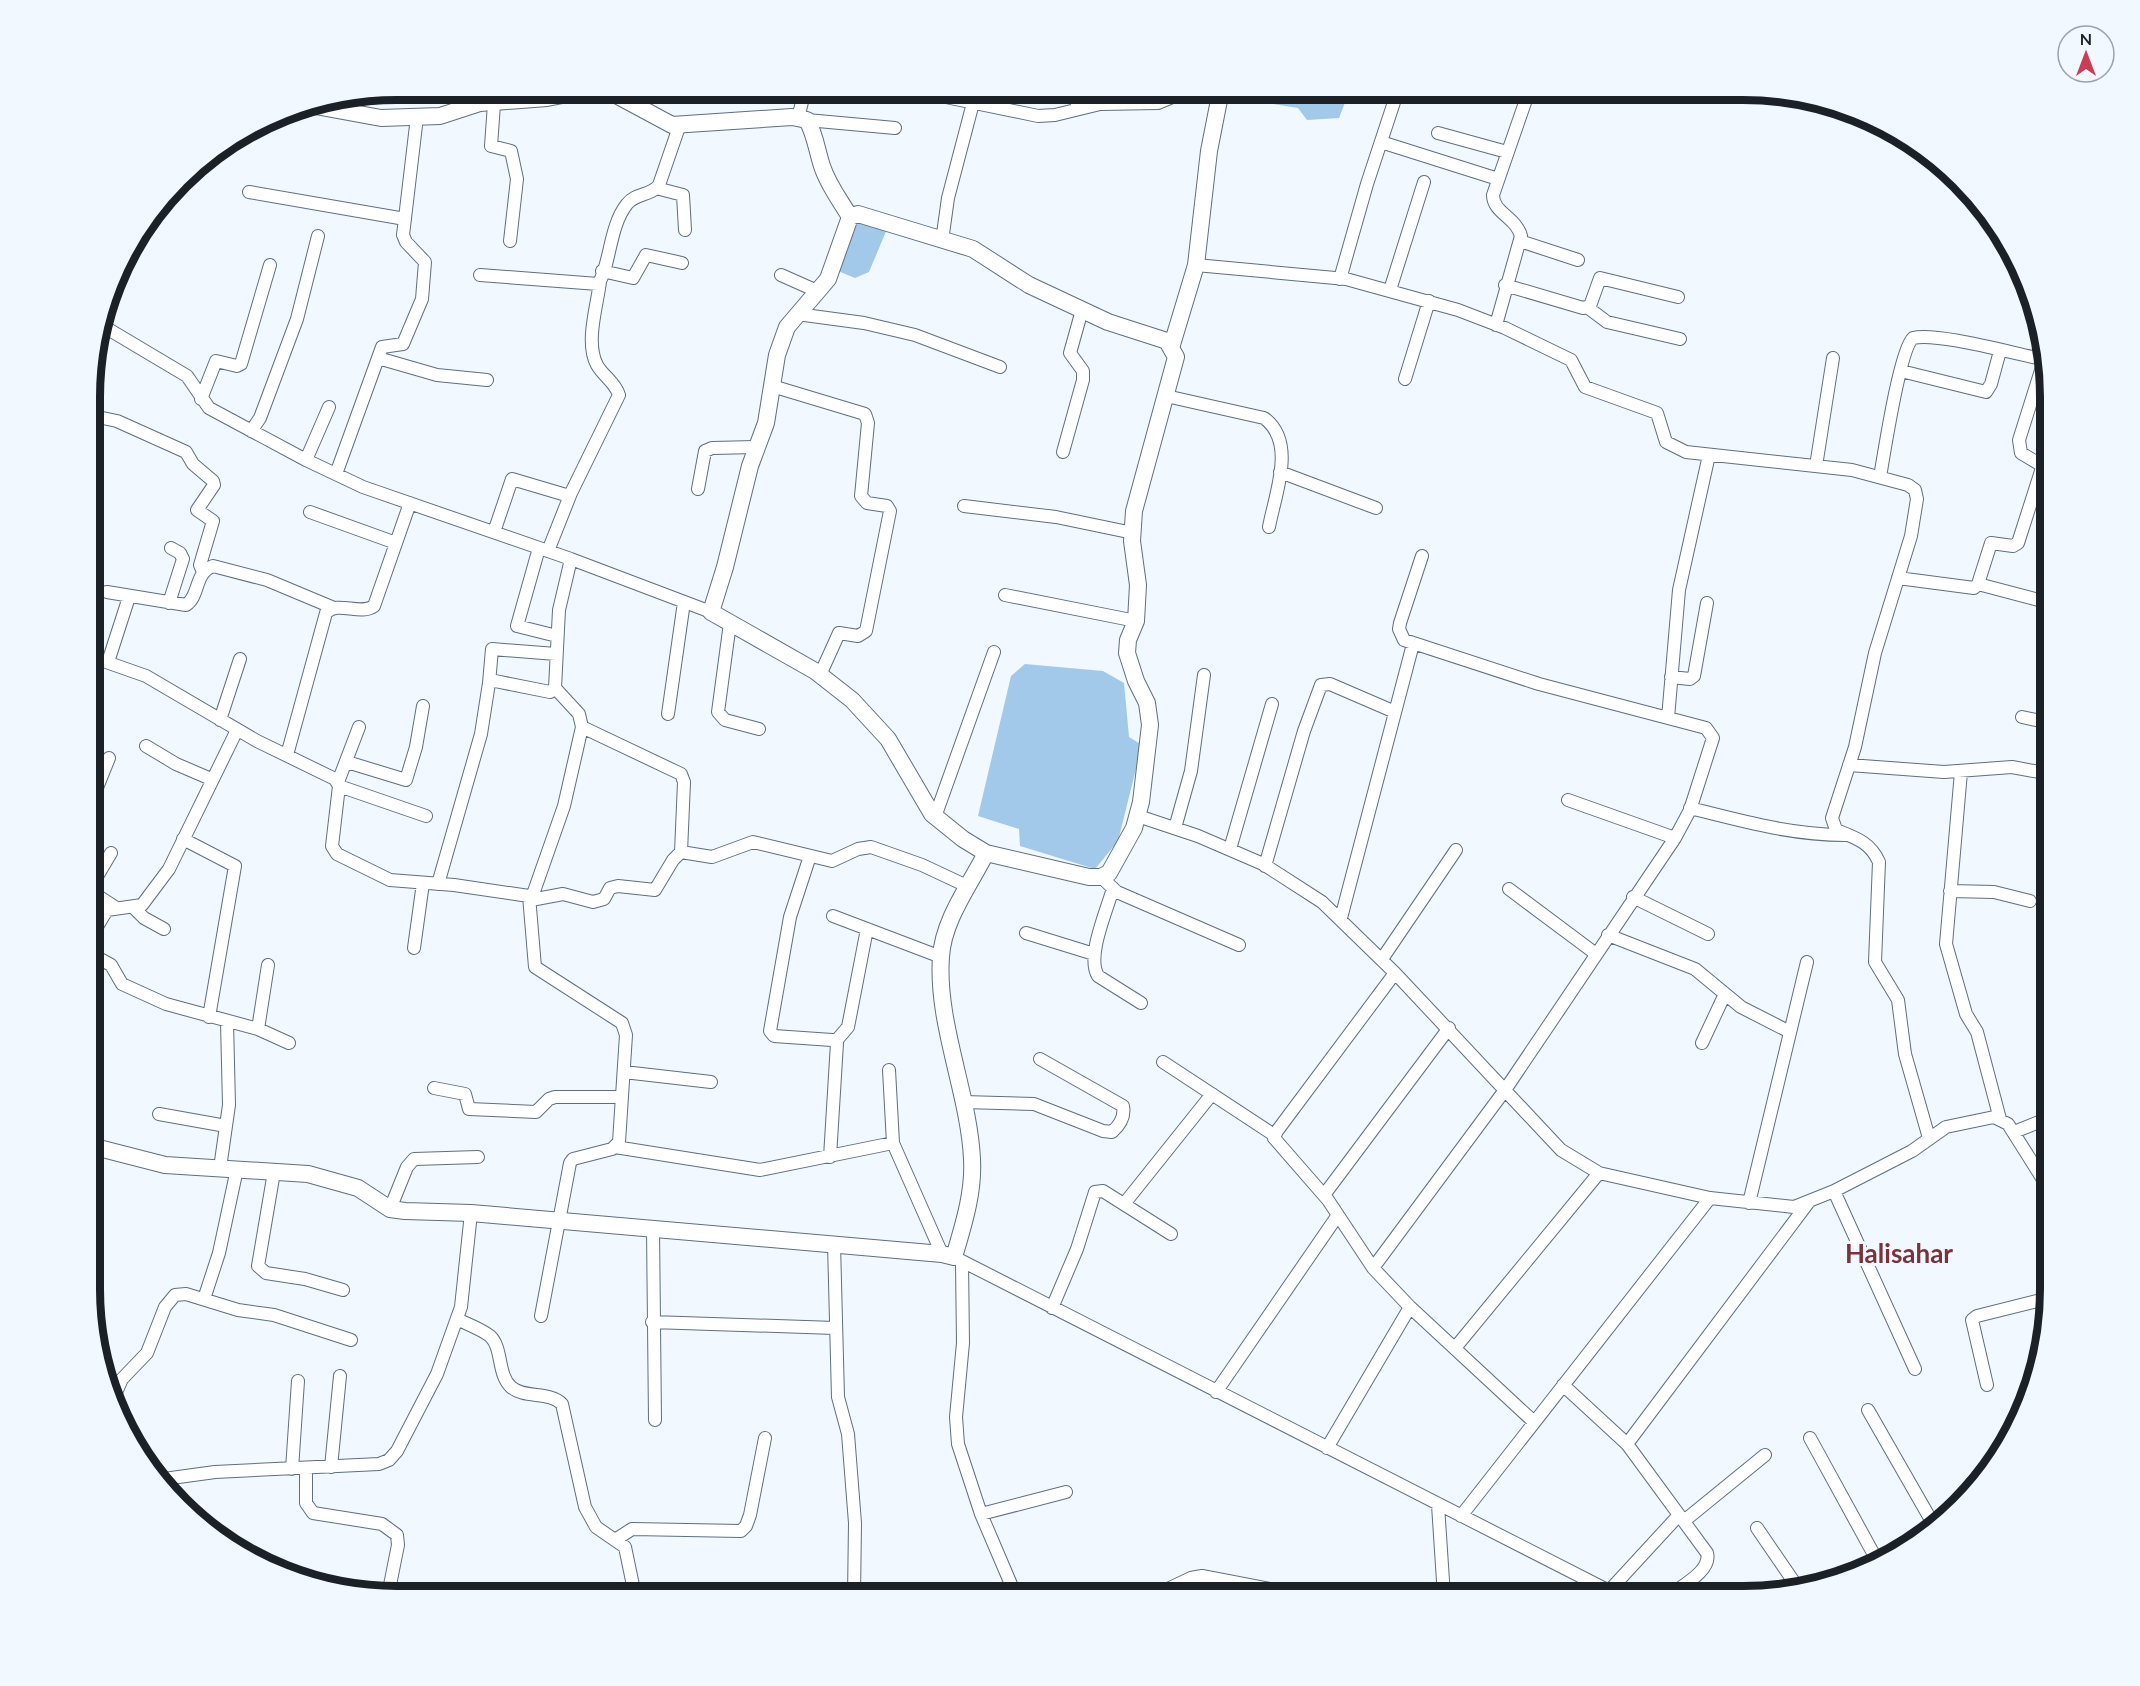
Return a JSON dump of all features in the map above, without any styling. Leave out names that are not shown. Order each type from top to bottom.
[{"type":"street","points":[[330,109],[381,118],[440,116],[483,100]]},
{"type":"street","points":[[495,100],[491,146],[511,151],[517,172],[510,241]]},
{"type":"street","points":[[636,100],[672,125],[803,119],[895,128]]},
{"type":"street","points":[[804,100],[803,119],[832,190],[850,217]]},
{"type":"street","points":[[963,100],[1038,116],[1055,115],[1100,104],[1158,103],[1165,100]]},
{"type":"street","points":[[942,241],[948,198],[977,100]]},
{"type":"street","points":[[1076,109],[1078,100]]},
{"type":"street","points":[[1171,348],[1196,265],[1209,151],[1219,100]]},
{"type":"street","points":[[1340,279],[1395,100]]},
{"type":"street","points":[[1496,325],[1505,285],[1520,241],[1519,228],[1515,222],[1493,202],[1498,179],[1526,100]]},
{"type":"street","points":[[336,474],[378,358],[385,345],[396,347],[403,344],[424,292],[425,262],[404,239],[417,117]]},
{"type":"street","points":[[656,189],[680,124]]},
{"type":"street","points":[[1438,133],[1507,152]]},
{"type":"street","points":[[1381,142],[1498,179]]},
{"type":"street","points":[[1390,290],[1424,182]]},
{"type":"street","points":[[557,636],[517,626],[544,550],[619,395],[616,387],[599,368],[594,358],[593,335],[601,276],[609,243],[626,204],[656,189],[683,195],[685,230]]},
{"type":"street","points":[[249,192],[405,219]]},
{"type":"street","points":[[711,612],[726,567],[756,447],[766,423],[777,355],[787,327],[828,279],[850,217],[858,214],[973,249],[1029,285],[1131,330],[1167,341],[1176,357],[1134,512],[1133,532],[1138,585],[1136,621],[1128,640],[1127,653],[1136,681],[1147,703],[1150,725],[1138,816],[1109,873],[1094,954],[1098,976],[1141,1003]]},
{"type":"street","points":[[251,431],[260,418],[297,319],[318,236]]},
{"type":"street","points":[[1520,241],[1578,260]]},
{"type":"street","points":[[601,276],[633,278],[646,255],[682,263]]},
{"type":"street","points":[[201,399],[216,361],[237,366],[241,364],[270,265]]},
{"type":"street","points":[[1196,265],[1340,279],[1429,301],[1496,325],[1571,360],[1585,387],[1657,413],[1666,442],[1686,452],[1852,470],[1908,485],[1915,490],[1917,499],[1911,536],[1875,653],[1849,765],[1832,818],[1836,830],[1865,842],[1874,850],[1879,862],[1875,962],[1898,1000],[1905,1054],[1929,1138]]},
{"type":"street","points":[[480,275],[594,285],[601,276]]},
{"type":"street","points":[[782,275],[817,291]]},
{"type":"street","points":[[1587,308],[1600,278],[1678,297]]},
{"type":"street","points":[[1505,285],[1587,308],[1607,322],[1680,339]]},
{"type":"street","points":[[1405,379],[1429,301]]},
{"type":"street","points":[[1063,452],[1083,380],[1083,371],[1070,353],[1082,310]]},
{"type":"street","points":[[797,314],[905,332],[1000,367]]},
{"type":"street","points":[[109,329],[182,372],[191,380],[201,399],[209,408],[306,460],[410,503],[571,559],[711,612],[820,675],[852,700],[888,739],[935,817],[963,839],[987,853],[1107,883],[1239,945]]},
{"type":"street","points":[[1880,477],[1901,371],[1910,341],[1918,337],[2000,351],[2037,361]]},
{"type":"street","points":[[1901,371],[1986,392],[1991,384],[2000,351]]},
{"type":"street","points":[[378,358],[437,375],[487,380]]},
{"type":"street","points":[[1816,466],[1833,358]]},
{"type":"street","points":[[2039,376],[2018,448],[2020,453],[2040,464]]},
{"type":"street","points":[[772,386],[865,414],[868,423],[861,496],[867,503],[886,506],[890,511],[866,631],[858,636],[843,632],[836,636],[820,675]]},
{"type":"street","points":[[1166,396],[1264,418],[1280,433],[1282,441],[1280,472],[1269,527]]},
{"type":"street","points":[[306,460],[329,408]]},
{"type":"street","points":[[100,418],[117,421],[186,452],[193,464],[213,481],[214,485],[197,510],[213,521],[200,565],[203,572]]},
{"type":"street","points":[[698,489],[703,453],[708,449],[756,447]]},
{"type":"street","points":[[1668,718],[1679,590],[1709,455]]},
{"type":"street","points":[[1280,472],[1376,508]]},
{"type":"street","points":[[1898,578],[1969,589],[1978,584],[1991,543],[2013,546],[2018,543],[2040,474]]},
{"type":"street","points":[[494,532],[512,479],[566,495],[571,493]]},
{"type":"street","points":[[107,592],[169,603],[189,604],[203,572],[210,567],[217,567],[259,578],[305,594],[334,608],[366,610],[374,606],[410,503]]},
{"type":"street","points":[[964,506],[1056,517],[1133,532]]},
{"type":"street","points":[[310,512],[396,543]]},
{"type":"street","points":[[169,603],[183,560],[180,553],[171,548]]},
{"type":"street","points":[[1373,1268],[1505,1090],[1633,897],[1675,838],[1690,807],[1712,743],[1712,733],[1706,728],[1539,684],[1404,640],[1399,629],[1422,556]]},
{"type":"street","points":[[571,559],[559,610],[555,688],[579,714],[582,727],[564,806],[531,900],[535,967],[622,1023],[626,1035],[624,1072],[620,1142],[615,1148]]},
{"type":"street","points":[[1978,584],[2040,600]]},
{"type":"street","points":[[1005,595],[1136,621]]},
{"type":"street","points":[[108,662],[129,597]]},
{"type":"street","points":[[668,714],[684,602]]},
{"type":"street","points":[[1671,677],[1690,679],[1697,671],[1707,603]]},
{"type":"street","points":[[287,755],[326,614],[334,608]]},
{"type":"street","points":[[730,623],[718,712],[725,720],[759,729]]},
{"type":"street","points":[[1341,918],[1413,644]]},
{"type":"street","points":[[438,884],[481,734],[492,649],[556,654]]},
{"type":"street","points":[[935,817],[994,652]]},
{"type":"street","points":[[220,720],[240,659]]},
{"type":"street","points":[[100,660],[146,676],[237,730],[339,784],[426,816]]},
{"type":"street","points":[[1175,828],[1191,771],[1204,675]]},
{"type":"street","points":[[489,683],[495,681],[550,692],[555,688]]},
{"type":"street","points":[[1265,866],[1304,731],[1321,685],[1330,684],[1395,712]]},
{"type":"street","points":[[1230,849],[1272,704]]},
{"type":"street","points":[[347,762],[406,780],[416,747],[423,706]]},
{"type":"street","points":[[2022,717],[2040,721]]},
{"type":"street","points":[[359,727],[339,784],[334,851],[390,880],[525,895],[531,900]]},
{"type":"street","points":[[531,900],[563,894],[593,902],[604,899],[610,888],[618,886],[655,890],[673,860],[681,852],[684,782],[681,774],[582,727]]},
{"type":"street","points":[[100,923],[107,910],[115,907],[134,908],[142,905],[169,869],[237,730]]},
{"type":"street","points":[[146,746],[176,764],[212,779]]},
{"type":"street","points":[[100,781],[109,758]]},
{"type":"street","points":[[1849,765],[1961,772],[2012,767],[2040,772]]},
{"type":"street","points":[[1961,772],[1946,945],[1966,1014],[1977,1032],[2000,1119],[2014,1132],[2040,1174]]},
{"type":"street","points":[[1568,800],[1675,838]]},
{"type":"street","points":[[1690,807],[1767,828],[1820,835],[1848,835]]},
{"type":"street","points":[[1138,816],[1230,849],[1265,866],[1294,882],[1341,918],[1449,1029],[1561,1150],[1599,1173],[1710,1198],[1785,1208],[1808,1203],[1834,1191],[1912,1151],[1946,1127],[1986,1117],[2000,1119]]},
{"type":"street","points":[[183,839],[235,866],[209,1017]]},
{"type":"street","points":[[681,852],[712,857],[753,842],[832,861],[858,849],[871,847],[922,865],[969,887]]},
{"type":"street","points":[[1382,959],[1456,850]]},
{"type":"street","points":[[100,872],[111,853]]},
{"type":"street","points":[[953,1258],[966,1214],[972,1162],[942,988],[940,957],[953,917],[987,853]]},
{"type":"street","points":[[810,856],[790,917],[770,1031],[774,1036],[836,1041]]},
{"type":"street","points":[[414,948],[423,883]]},
{"type":"street","points":[[1509,889],[1596,954]]},
{"type":"street","points":[[1950,891],[1994,892],[2030,901]]},
{"type":"street","points":[[100,897],[115,907]]},
{"type":"street","points":[[1633,897],[1708,934]]},
{"type":"street","points":[[134,908],[144,918],[164,929]]},
{"type":"street","points":[[833,916],[940,957]]},
{"type":"street","points":[[836,1041],[848,1027],[867,929]]},
{"type":"street","points":[[1026,933],[1094,954]]},
{"type":"street","points":[[1608,935],[1695,969],[1724,996],[1790,1032]]},
{"type":"street","points":[[100,958],[107,961],[122,984],[176,1008],[258,1029],[289,1043]]},
{"type":"street","points":[[1749,1203],[1807,962]]},
{"type":"street","points":[[258,1029],[268,965]]},
{"type":"street","points":[[1274,1135],[1395,973]]},
{"type":"street","points":[[1702,1043],[1724,996]]},
{"type":"street","points":[[204,1299],[219,1253],[228,1169],[227,1022]]},
{"type":"street","points":[[1324,1195],[1449,1029]]},
{"type":"street","points":[[830,1157],[838,1046],[836,1041]]},
{"type":"street","points":[[963,1102],[1034,1104],[1103,1131],[1112,1132],[1118,1127],[1124,1113],[1123,1106],[1040,1059]]},
{"type":"street","points":[[1162,1062],[1274,1135],[1276,1142],[1324,1195],[1373,1268],[1410,1307],[1534,1422]]},
{"type":"street","points":[[889,1070],[893,1143],[953,1258],[964,1336],[956,1431],[961,1459],[981,1514],[1012,1586]]},
{"type":"street","points":[[624,1072],[711,1082]]},
{"type":"street","points":[[434,1088],[465,1094],[469,1109],[498,1111],[536,1112],[549,1099],[555,1097],[622,1097]]},
{"type":"street","points":[[1124,1204],[1212,1094]]},
{"type":"street","points":[[159,1114],[226,1126]]},
{"type":"street","points":[[2014,1132],[2040,1122]]},
{"type":"street","points":[[541,1316],[571,1161],[615,1148],[750,1169],[778,1168],[893,1143]]},
{"type":"street","points":[[100,1148],[165,1165],[308,1174],[358,1188],[390,1209],[471,1213],[653,1228],[834,1244],[953,1258],[1598,1586]]},
{"type":"street","points":[[390,1209],[407,1167],[414,1159],[478,1157]]},
{"type":"street","points":[[274,1172],[258,1266],[262,1271],[305,1279],[343,1290]]},
{"type":"street","points":[[1455,1348],[1599,1173]]},
{"type":"street","points":[[1052,1308],[1075,1254],[1095,1192],[1103,1191],[1171,1234]]},
{"type":"street","points":[[1834,1191],[1915,1369]]},
{"type":"street","points":[[1461,1516],[1710,1198]]},
{"type":"street","points":[[1627,1444],[1808,1203]]},
{"type":"street","points":[[169,1478],[215,1472],[379,1464],[389,1460],[397,1451],[437,1374],[457,1319],[465,1291],[471,1213]]},
{"type":"street","points":[[1216,1392],[1338,1215]]},
{"type":"street","points":[[653,1228],[652,1322],[655,1420]]},
{"type":"street","points":[[834,1244],[838,1399],[848,1434],[854,1512],[855,1586]]},
{"type":"street","points":[[118,1389],[122,1379],[147,1353],[169,1300],[175,1295],[186,1293],[238,1310],[274,1315],[351,1340]]},
{"type":"street","points":[[1986,1385],[1972,1320],[1977,1316],[2039,1300]]},
{"type":"street","points":[[1328,1449],[1410,1307]]},
{"type":"street","points":[[457,1319],[489,1335],[494,1342],[506,1382],[513,1389],[555,1399],[562,1404],[585,1507],[596,1527],[627,1550],[633,1586]]},
{"type":"street","points":[[652,1322],[835,1328]]},
{"type":"street","points":[[331,1467],[340,1376]]},
{"type":"street","points":[[292,1469],[297,1381]]},
{"type":"street","points":[[1563,1385],[1627,1444],[1707,1553],[1708,1561],[1704,1568],[1682,1586]]},
{"type":"street","points":[[1868,1410],[1930,1518]]},
{"type":"street","points":[[615,1540],[633,1529],[741,1531],[746,1526],[750,1515],[765,1438]]},
{"type":"street","points":[[1810,1438],[1874,1555]]},
{"type":"street","points":[[1621,1586],[1681,1518],[1764,1455]]},
{"type":"street","points":[[306,1468],[306,1503],[313,1513],[382,1524],[397,1535],[398,1545],[390,1586]]},
{"type":"street","points":[[981,1514],[1066,1492]]},
{"type":"street","points":[[1438,1505],[1443,1586]]},
{"type":"street","points":[[1757,1528],[1793,1581]]},
{"type":"street","points":[[1175,1586],[1191,1578],[1202,1576],[1254,1586]]},
{"type":"water","points":[[1264,100],[1346,100],[1339,118],[1307,120],[1298,108],[1273,104]]},
{"type":"water","points":[[858,218],[887,229],[869,272],[855,278],[838,271]]},
{"type":"water","points":[[1025,664],[1103,671],[1124,683],[1129,737],[1142,745],[1118,841],[1095,869],[1020,846],[1019,829],[978,816],[1011,676]]},
{"type":"district","name":"Halisahar","points":[[1899,1254]]}]
